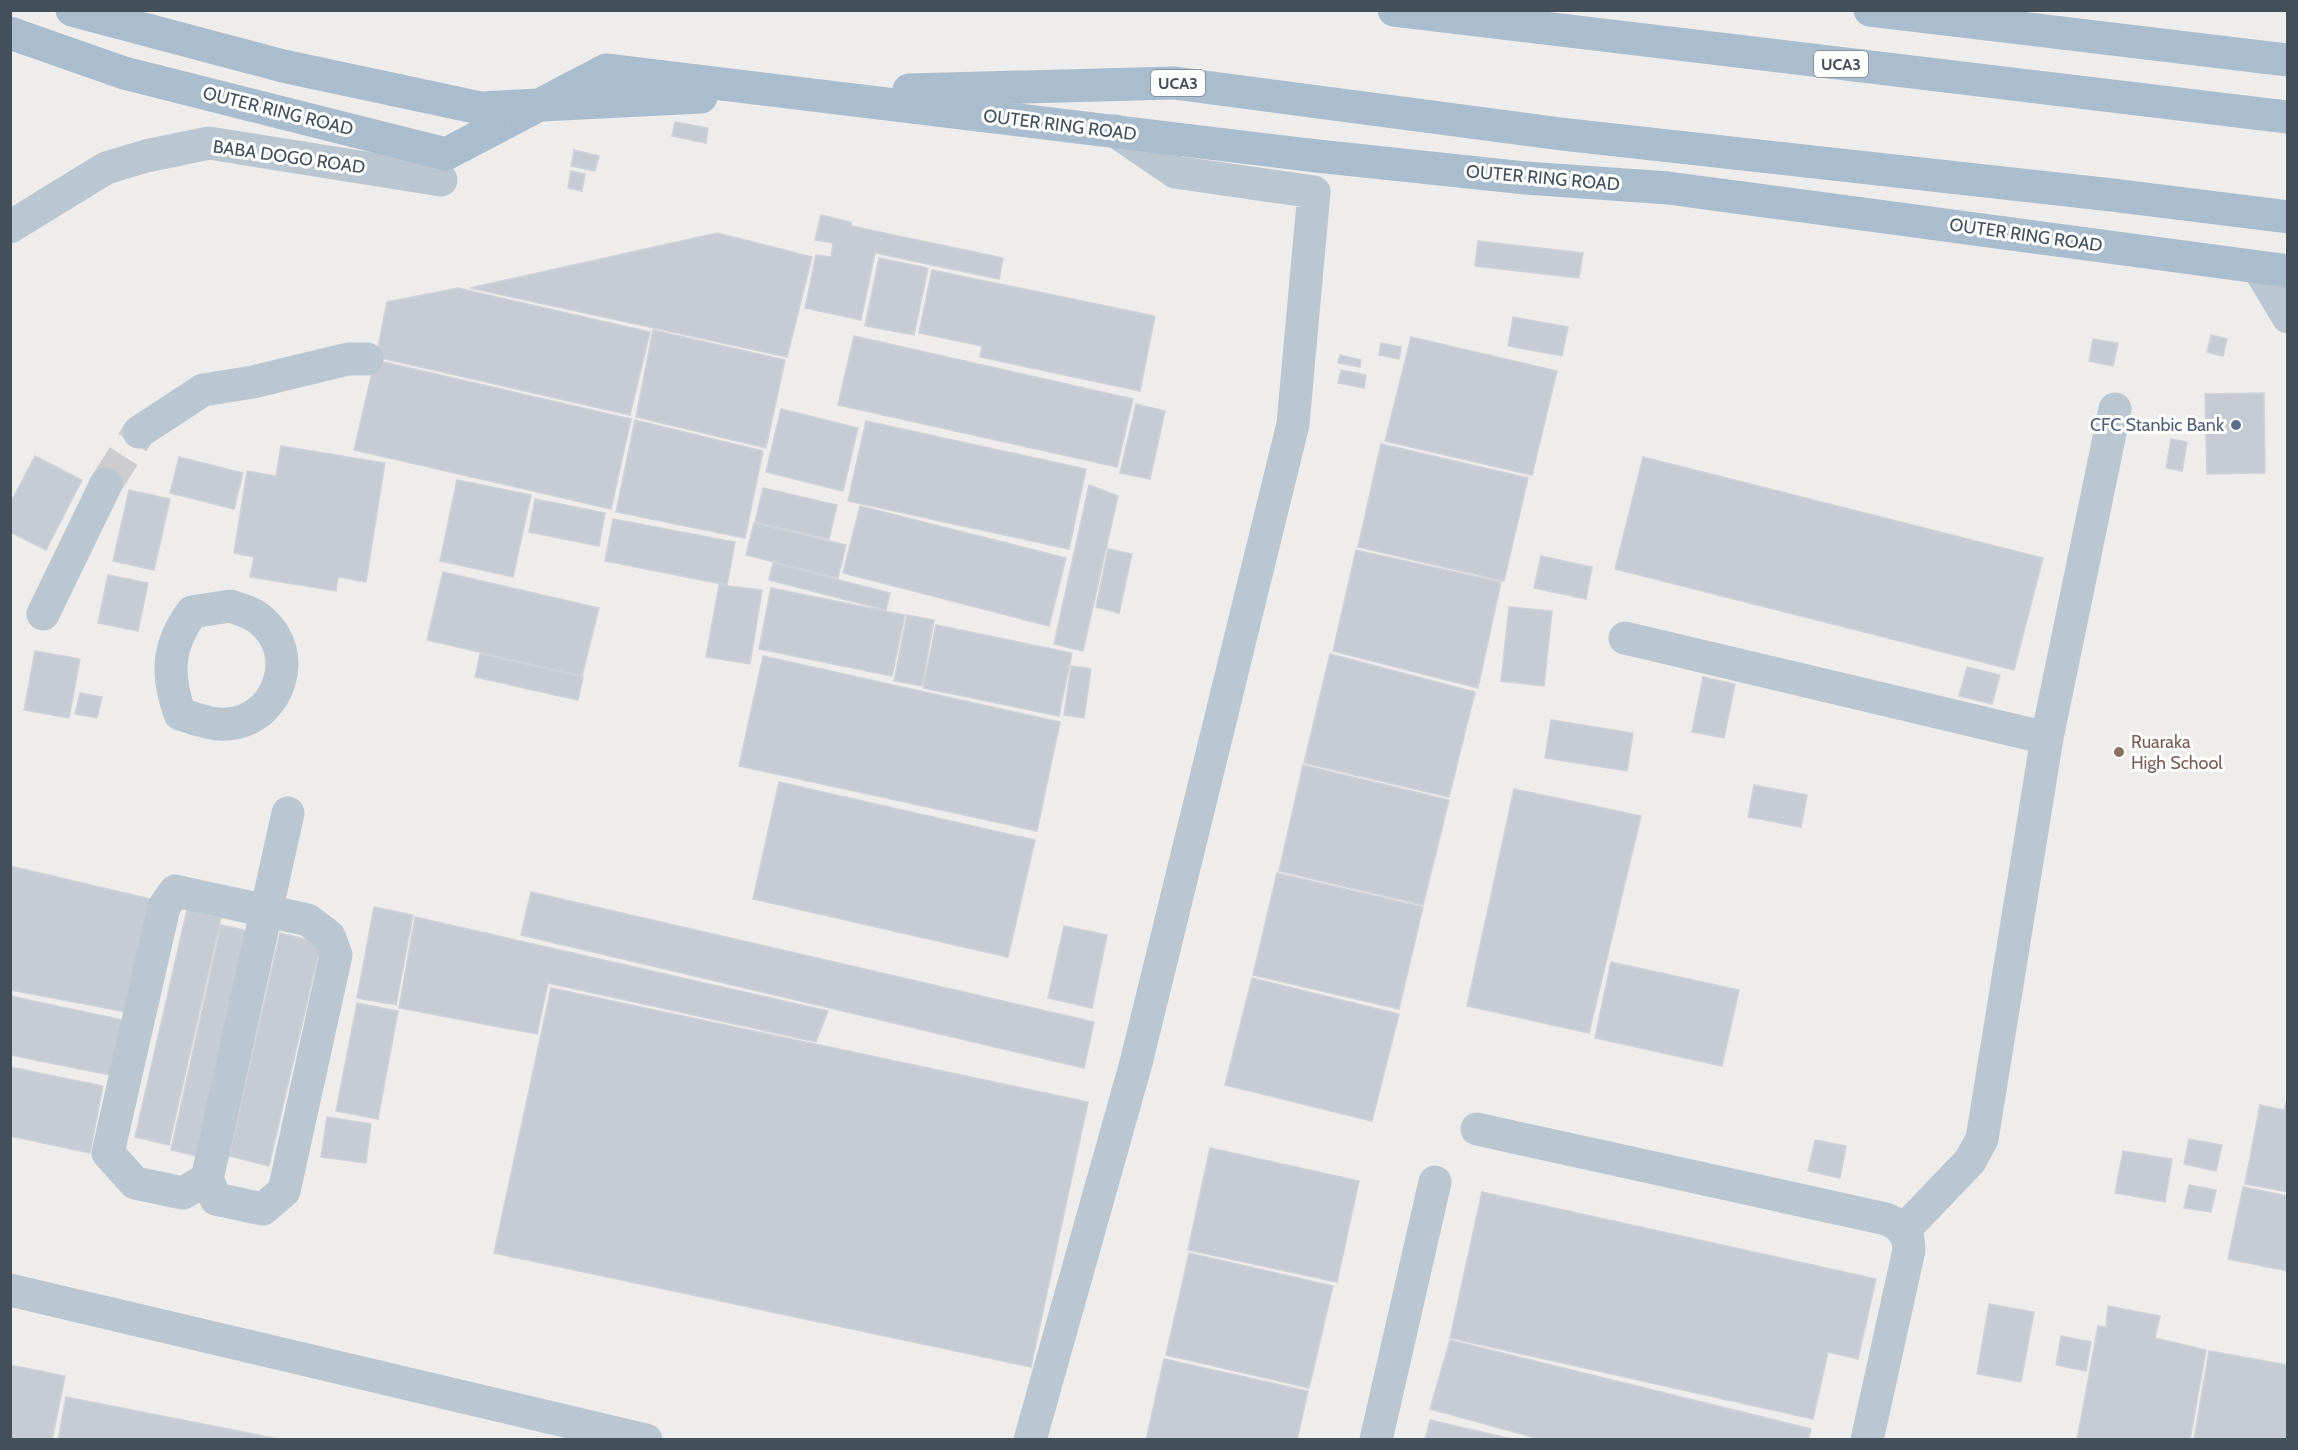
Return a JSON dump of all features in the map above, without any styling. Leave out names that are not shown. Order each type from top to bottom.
[{"type":"main road","name":"OUTER RING ROAD","points":[[72,10],[283,66],[480,108],[753,95],[1174,83],[1561,134],[2112,195],[2288,217]]},
{"type":"main road","name":"UCA3","points":[[1394,10],[2288,117]]},
{"type":"main road","points":[[1870,10],[2288,60]]},
{"type":"main road","name":"OUTER RING ROAD","points":[[10,33],[124,73],[446,154],[606,70],[1526,178],[1668,188],[2273,269]]},
{"type":"street","points":[[1030,1440],[1136,1063],[1293,424],[1314,192],[1175,172],[1115,131]]},
{"type":"street","name":"BABA DOGO ROAD","points":[[10,227],[106,168],[146,156],[209,143],[441,180]]},
{"type":"street","points":[[2273,269],[2288,317]]},
{"type":"street","points":[[139,432],[203,390],[253,382],[348,359],[367,359]]},
{"type":"street","points":[[1903,1231],[1970,1161],[1982,1139],[2048,738],[2115,409]]},
{"type":"street","points":[[43,614],[106,484]]},
{"type":"street","points":[[1625,638],[2048,738]]},
{"type":"street","points":[[207,1179],[183,1193],[135,1183],[108,1153],[164,907],[174,891],[266,911],[308,920],[329,936],[336,955],[284,1191],[263,1209],[216,1199],[207,1179],[266,911],[288,813]]},
{"type":"street","points":[[1477,1129],[1886,1219],[1897,1224],[1908,1239],[1909,1250],[1867,1440]]},
{"type":"street","points":[[1376,1440],[1435,1182]]},
{"type":"street","points":[[10,1290],[646,1440]]},
{"type":"building","points":[[675,122],[708,128],[706,143],[672,136]]},
{"type":"building","points":[[574,150],[599,156],[595,171],[571,166]]},
{"type":"building","points":[[571,171],[585,174],[582,191],[568,188]]},
{"type":"building","points":[[821,215],[851,222],[851,226],[1003,258],[999,279],[875,253],[861,320],[805,308],[816,255],[831,257],[833,243],[815,240]]},
{"type":"building","points":[[717,233],[812,257],[787,357],[470,288]]},
{"type":"building","points":[[1478,241],[1583,253],[1579,278],[1475,266]]},
{"type":"building","points":[[879,258],[928,268],[914,335],[865,326]]},
{"type":"building","points":[[932,270],[1155,316],[1140,391],[980,357],[982,346],[919,333]]},
{"type":"building","points":[[458,288],[650,332],[630,415],[376,357],[387,302]]},
{"type":"building","points":[[1513,317],[1568,327],[1562,356],[1508,346]]},
{"type":"building","points":[[653,330],[785,360],[766,448],[636,417]]},
{"type":"building","points":[[2211,335],[2227,339],[2223,356],[2207,352]]},
{"type":"building","points":[[854,336],[1133,399],[1117,467],[838,405]]},
{"type":"building","points":[[1411,337],[1557,371],[1532,475],[1385,441]]},
{"type":"building","points":[[2093,339],[2118,343],[2113,366],[2089,361]]},
{"type":"building","points":[[1381,343],[1401,347],[1399,359],[1379,355]]},
{"type":"building","points":[[1340,355],[1361,360],[1360,367],[1338,363]]},
{"type":"building","points":[[375,360],[631,419],[611,509],[354,450]]},
{"type":"building","points":[[1341,370],[1366,375],[1364,388],[1338,383]]},
{"type":"building","points":[[2264,393],[2265,473],[2207,474],[2205,394]]},
{"type":"building","points":[[1136,404],[1165,411],[1150,479],[1120,473]]},
{"type":"building","points":[[781,409],[858,428],[843,491],[766,472]]},
{"type":"building","points":[[635,420],[763,451],[745,538],[616,512]]},
{"type":"building","points":[[866,421],[1086,469],[1069,549],[848,501]]},
{"type":"building","points":[[2171,439],[2187,442],[2182,471],[2166,468]]},
{"type":"building","points":[[1381,444],[1528,478],[1504,581],[1358,547]]},
{"type":"building","points":[[281,446],[385,463],[366,582],[338,577],[336,591],[250,577],[254,557],[234,553],[247,471],[276,476]]},
{"type":"building","points":[[35,456],[82,480],[46,550],[10,532],[10,504]]},
{"type":"building","points":[[179,457],[243,473],[234,509],[170,493]]},
{"type":"building","points":[[1643,457],[2043,558],[2014,670],[1615,569]]},
{"type":"building","points":[[457,480],[531,495],[513,577],[440,561]]},
{"type":"building","points":[[1089,485],[1118,496],[1083,651],[1054,644]]},
{"type":"building","points":[[763,488],[837,505],[829,539],[755,522]]},
{"type":"building","points":[[129,490],[170,499],[154,570],[113,561]]},
{"type":"building","points":[[535,499],[605,513],[599,546],[529,532]]},
{"type":"building","points":[[860,506],[1066,558],[1049,626],[843,573]]},
{"type":"building","points":[[613,519],[735,542],[727,585],[605,561]]},
{"type":"building","points":[[754,523],[846,545],[838,578],[746,555]]},
{"type":"building","points":[[1108,549],[1132,554],[1119,613],[1096,607]]},
{"type":"building","points":[[1356,550],[1501,582],[1478,688],[1333,651]]},
{"type":"building","points":[[1541,556],[1592,567],[1586,599],[1534,588]]},
{"type":"building","points":[[773,563],[890,593],[886,610],[769,580]]},
{"type":"building","points":[[443,572],[599,608],[582,676],[427,640]]},
{"type":"building","points":[[108,575],[148,583],[138,631],[98,623]]},
{"type":"building","points":[[719,585],[762,590],[750,664],[706,657]]},
{"type":"building","points":[[771,588],[905,615],[892,676],[759,649]]},
{"type":"building","points":[[1509,607],[1552,611],[1544,686],[1501,681]]},
{"type":"building","points":[[907,615],[934,620],[922,686],[894,681]]},
{"type":"building","points":[[936,625],[1072,653],[1059,716],[923,688]]},
{"type":"building","points":[[35,651],[80,659],[69,718],[24,710]]},
{"type":"building","points":[[480,654],[583,677],[578,700],[475,677]]},
{"type":"building","points":[[1330,654],[1475,692],[1449,797],[1304,763]]},
{"type":"building","points":[[763,656],[1060,722],[1037,831],[739,766]]},
{"type":"building","points":[[1071,666],[1091,669],[1084,718],[1064,715]]},
{"type":"building","points":[[1967,667],[2000,675],[1992,704],[1959,696]]},
{"type":"building","points":[[1703,677],[1735,684],[1724,738],[1692,732]]},
{"type":"building","points":[[80,693],[102,697],[97,718],[75,714]]},
{"type":"building","points":[[1551,720],[1633,733],[1627,771],[1545,758]]},
{"type":"building","points":[[1303,765],[1449,800],[1423,905],[1279,871]]},
{"type":"building","points":[[779,782],[1035,840],[1008,957],[753,899]]},
{"type":"building","points":[[1754,785],[1807,795],[1801,827],[1748,817]]},
{"type":"building","points":[[1514,789],[1641,816],[1589,1033],[1467,1006]]},
{"type":"building","points":[[10,866],[155,900],[131,1013],[10,990]]},
{"type":"building","points":[[1277,873],[1423,907],[1399,1009],[1253,975]]},
{"type":"building","points":[[531,892],[1094,1022],[1084,1068],[521,935]]},
{"type":"building","points":[[374,907],[413,915],[396,1005],[357,998]]},
{"type":"building","points":[[187,910],[221,918],[169,1145],[135,1137]]},
{"type":"building","points":[[415,917],[828,1011],[816,1042],[548,983],[537,1034],[399,1008]]},
{"type":"building","points":[[221,925],[249,931],[201,1157],[171,1150]]},
{"type":"building","points":[[1064,926],[1107,935],[1092,1008],[1048,998]]},
{"type":"building","points":[[280,933],[321,943],[269,1166],[229,1156]]},
{"type":"building","points":[[1611,962],[1739,990],[1722,1066],[1595,1038]]},
{"type":"building","points":[[1252,978],[1399,1014],[1372,1121],[1225,1085]]},
{"type":"building","points":[[551,988],[1088,1102],[1031,1367],[494,1253]]},
{"type":"building","points":[[10,996],[132,1022],[120,1077],[10,1055]]},
{"type":"building","points":[[357,1003],[398,1011],[378,1119],[336,1111]]},
{"type":"building","points":[[10,1067],[103,1086],[90,1153],[10,1136]]},
{"type":"building","points":[[2288,1096],[2288,1192],[2245,1184],[2260,1105],[2284,1110]]},
{"type":"building","points":[[327,1117],[371,1124],[366,1163],[321,1157]]},
{"type":"building","points":[[2189,1139],[2222,1145],[2216,1171],[2184,1164]]},
{"type":"building","points":[[1815,1140],[1846,1146],[1840,1178],[1808,1171]]},
{"type":"building","points":[[1210,1148],[1359,1181],[1337,1282],[1188,1250]]},
{"type":"building","points":[[2123,1151],[2172,1159],[2165,1202],[2115,1193]]},
{"type":"building","points":[[2189,1185],[2216,1190],[2211,1212],[2184,1208]]},
{"type":"building","points":[[2243,1187],[2288,1196],[2288,1271],[2228,1259]]},
{"type":"building","points":[[1482,1192],[1876,1279],[1858,1359],[1828,1352],[1813,1419],[1450,1338]]},
{"type":"building","points":[[1189,1253],[1333,1286],[1309,1388],[1166,1355]]},
{"type":"building","points":[[1989,1304],[2034,1312],[2021,1382],[1977,1374]]},
{"type":"building","points":[[2108,1306],[2160,1316],[2155,1338],[2206,1350],[2190,1440],[2077,1440],[2098,1326],[2106,1327]]},
{"type":"building","points":[[2061,1336],[2091,1342],[2086,1371],[2056,1365]]},
{"type":"building","points":[[1450,1340],[1811,1429],[1808,1440],[1543,1440],[1430,1409]]},
{"type":"building","points":[[2209,1351],[2288,1365],[2288,1440],[2194,1440]]},
{"type":"building","points":[[1164,1359],[1308,1391],[1297,1440],[1146,1440]]},
{"type":"building","points":[[10,1365],[65,1376],[52,1440],[10,1440]]},
{"type":"building","points":[[66,1397],[284,1440],[58,1440]]},
{"type":"building","points":[[1430,1420],[1516,1440],[1425,1440]]},
{"type":"tunnel","points":[[106,484],[139,432]]},
{"type":"place","name":"CFC Stanbic Bank","points":[[2236,425]]},
{"type":"place","name":"Ruaraka High School","points":[[2119,752]]}]
